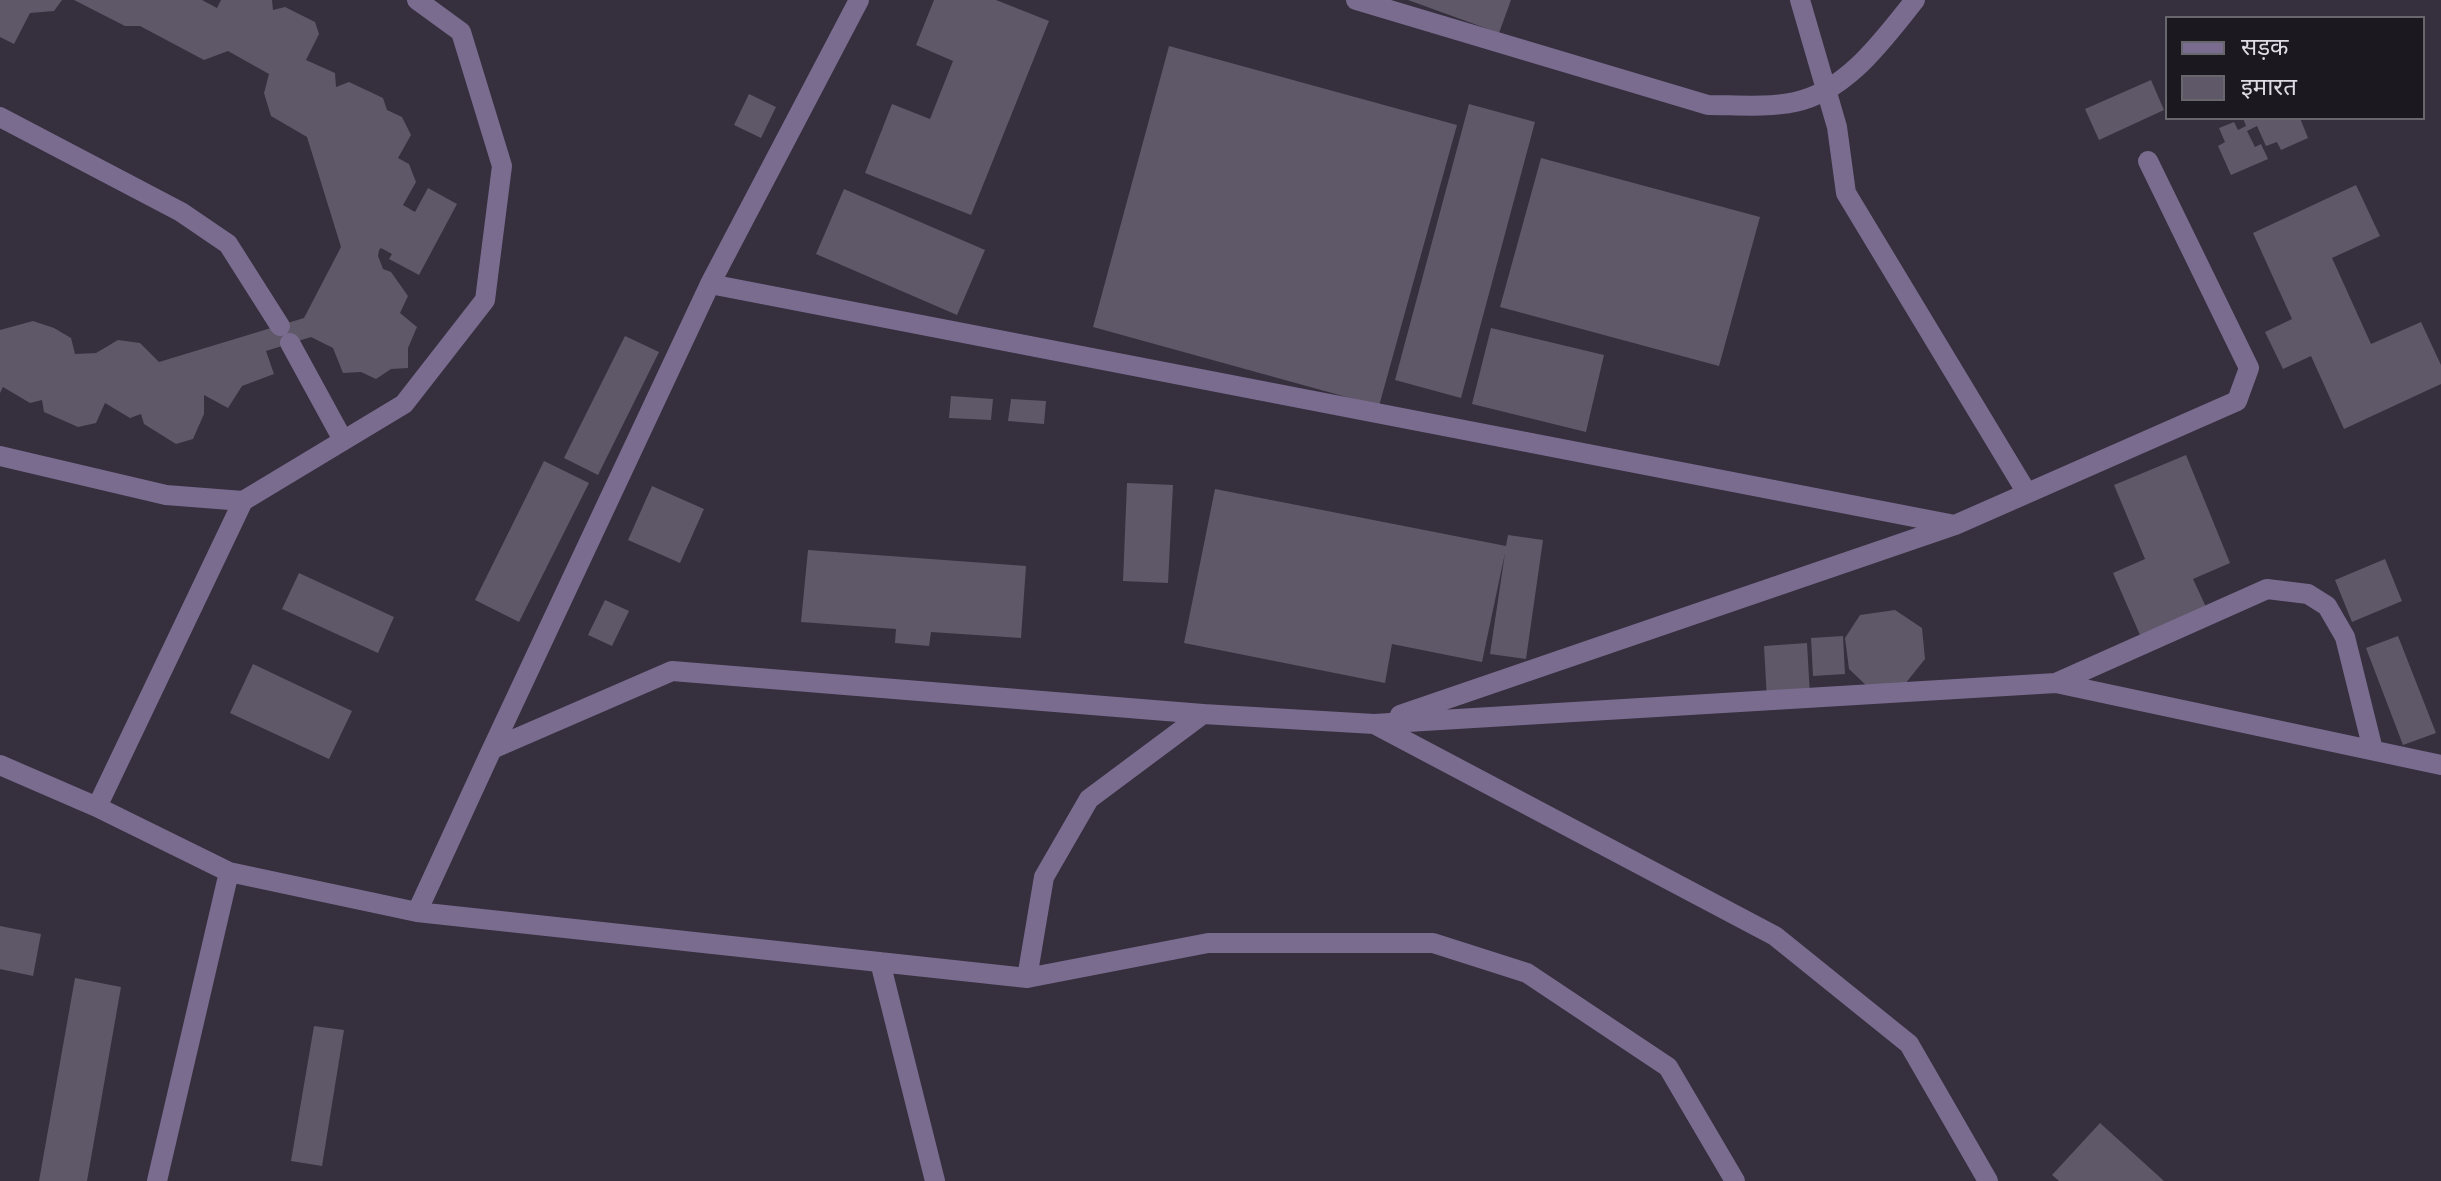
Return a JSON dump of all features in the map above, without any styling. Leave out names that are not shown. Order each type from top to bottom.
[{"type":"street","points":[[97,807],[243,501],[404,404],[485,300],[502,166],[461,32],[417,0]]},
{"type":"street","points":[[417,912],[710,284],[859,0]]},
{"type":"street","points":[[1356,0],[1708,105],[1795,102],[1827,90],[1873,52],[1915,0]]},
{"type":"street","points":[[1800,0],[1837,127],[1846,193],[2027,493]]},
{"type":"street","points":[[0,117],[181,212],[228,244],[285,334],[343,440]]},
{"type":"street","points":[[1374,724],[1955,525],[2237,401],[2249,368],[2148,161]]},
{"type":"street","points":[[710,284],[1955,525]]},
{"type":"street","points":[[0,456],[166,495],[243,501]]},
{"type":"street","points":[[2056,683],[2267,589],[2308,594],[2327,606],[2345,637],[2373,750]]},
{"type":"street","points":[[492,749],[672,671],[1203,714],[1374,724],[2056,683],[2441,765]]},
{"type":"street","points":[[1027,978],[1044,877],[1089,799],[1203,714]]},
{"type":"street","points":[[1374,724],[1775,936],[1909,1044],[1988,1181]]},
{"type":"street","points":[[0,765],[97,807],[229,872],[417,912],[1027,978],[1208,943],[1433,943],[1527,973],[1668,1067],[1735,1181]]},
{"type":"street","points":[[157,1181],[229,872]]},
{"type":"street","points":[[880,962],[935,1181]]},
{"type":"building","points":[[0,0],[62,0],[54,11],[30,13],[14,44],[0,37]]},
{"type":"building","points":[[74,0],[202,0],[217,8],[221,0],[272,0],[273,10],[285,7],[315,22],[319,34],[306,60],[335,73],[336,87],[349,82],[383,98],[387,110],[402,117],[411,135],[398,158],[409,164],[416,182],[403,205],[415,212],[428,188],[457,204],[419,275],[389,259],[392,254],[381,248],[379,250],[383,269],[391,272],[408,296],[400,313],[417,327],[408,348],[408,368],[391,369],[376,379],[361,372],[343,373],[333,348],[311,337],[266,351],[274,374],[242,386],[228,408],[204,395],[204,414],[193,439],[176,444],[144,424],[141,414],[130,418],[105,403],[96,423],[78,427],[44,412],[42,400],[30,403],[3,387],[0,393],[0,330],[33,321],[71,338],[75,354],[96,353],[118,340],[140,343],[159,362],[304,318],[341,247],[307,137],[271,116],[264,93],[269,74],[228,51],[204,60],[140,26],[125,26]]},
{"type":"building","points":[[934,0],[996,0],[1049,21],[971,215],[865,173],[892,104],[930,119],[953,61],[916,45]]},
{"type":"building","points":[[1408,0],[1511,0],[1499,33]]},
{"type":"building","points":[[1169,46],[1457,125],[1379,406],[1093,327]]},
{"type":"building","points":[[2151,80],[2164,110],[2099,140],[2085,109]]},
{"type":"building","points":[[749,94],[776,107],[761,138],[734,125]]},
{"type":"building","points":[[1469,104],[1535,122],[1461,398],[1395,380]]},
{"type":"building","points":[[2244,120],[2301,120],[2308,138],[2281,150],[2277,142],[2266,146],[2257,126],[2247,131],[2255,147],[2261,144],[2268,159],[2231,175],[2218,146],[2225,142],[2219,128],[2234,122],[2238,130],[2246,126]]},
{"type":"building","points":[[1541,158],[1760,217],[1719,366],[1500,307]]},
{"type":"building","points":[[2356,185],[2380,236],[2332,258],[2371,344],[2421,322],[2441,365],[2441,384],[2344,429],[2311,356],[2283,369],[2265,332],[2292,319],[2253,233]]},
{"type":"building","points":[[844,189],[985,250],[957,315],[816,254]]},
{"type":"building","points":[[1491,328],[1604,355],[1586,432],[1472,404]]},
{"type":"building","points":[[625,336],[659,352],[598,475],[564,458]]},
{"type":"building","points":[[951,396],[993,399],[991,420],[949,418]]},
{"type":"building","points":[[1011,399],[1046,401],[1044,424],[1008,421]]},
{"type":"building","points":[[2186,455],[2230,563],[2193,579],[2206,607],[2140,635],[2113,573],[2145,559],[2114,485]]},
{"type":"building","points":[[544,461],[589,483],[519,622],[475,600]]},
{"type":"building","points":[[1127,483],[1173,485],[1168,583],[1123,581]]},
{"type":"building","points":[[652,486],[704,509],[680,563],[628,540]]},
{"type":"building","points":[[1215,489],[1506,546],[1508,535],[1543,540],[1526,659],[1490,654],[1505,553],[1482,662],[1392,644],[1385,683],[1184,643]]},
{"type":"building","points":[[808,550],[1026,566],[1021,638],[931,632],[929,646],[895,643],[896,629],[801,622]]},
{"type":"building","points":[[2385,559],[2402,601],[2352,622],[2335,580]]},
{"type":"building","points":[[299,573],[394,617],[378,653],[282,609]]},
{"type":"building","points":[[605,600],[629,611],[612,646],[588,635]]},
{"type":"building","points":[[1895,610],[1922,628],[1925,659],[1905,684],[1870,689],[1849,669],[1845,638],[1860,615]]},
{"type":"building","points":[[1843,636],[1845,674],[1813,676],[1811,638]]},
{"type":"building","points":[[2398,636],[2436,733],[2403,745],[2366,648]]},
{"type":"building","points":[[1807,643],[1810,696],[1767,700],[1764,646]]},
{"type":"building","points":[[253,664],[352,711],[329,759],[230,713]]},
{"type":"building","points":[[0,926],[41,934],[33,976],[0,969]]},
{"type":"building","points":[[75,978],[121,987],[87,1181],[39,1181]]},
{"type":"building","points":[[314,1026],[344,1030],[322,1166],[291,1161]]},
{"type":"building","points":[[2100,1123],[2164,1181],[2059,1181],[2052,1175]]}]
